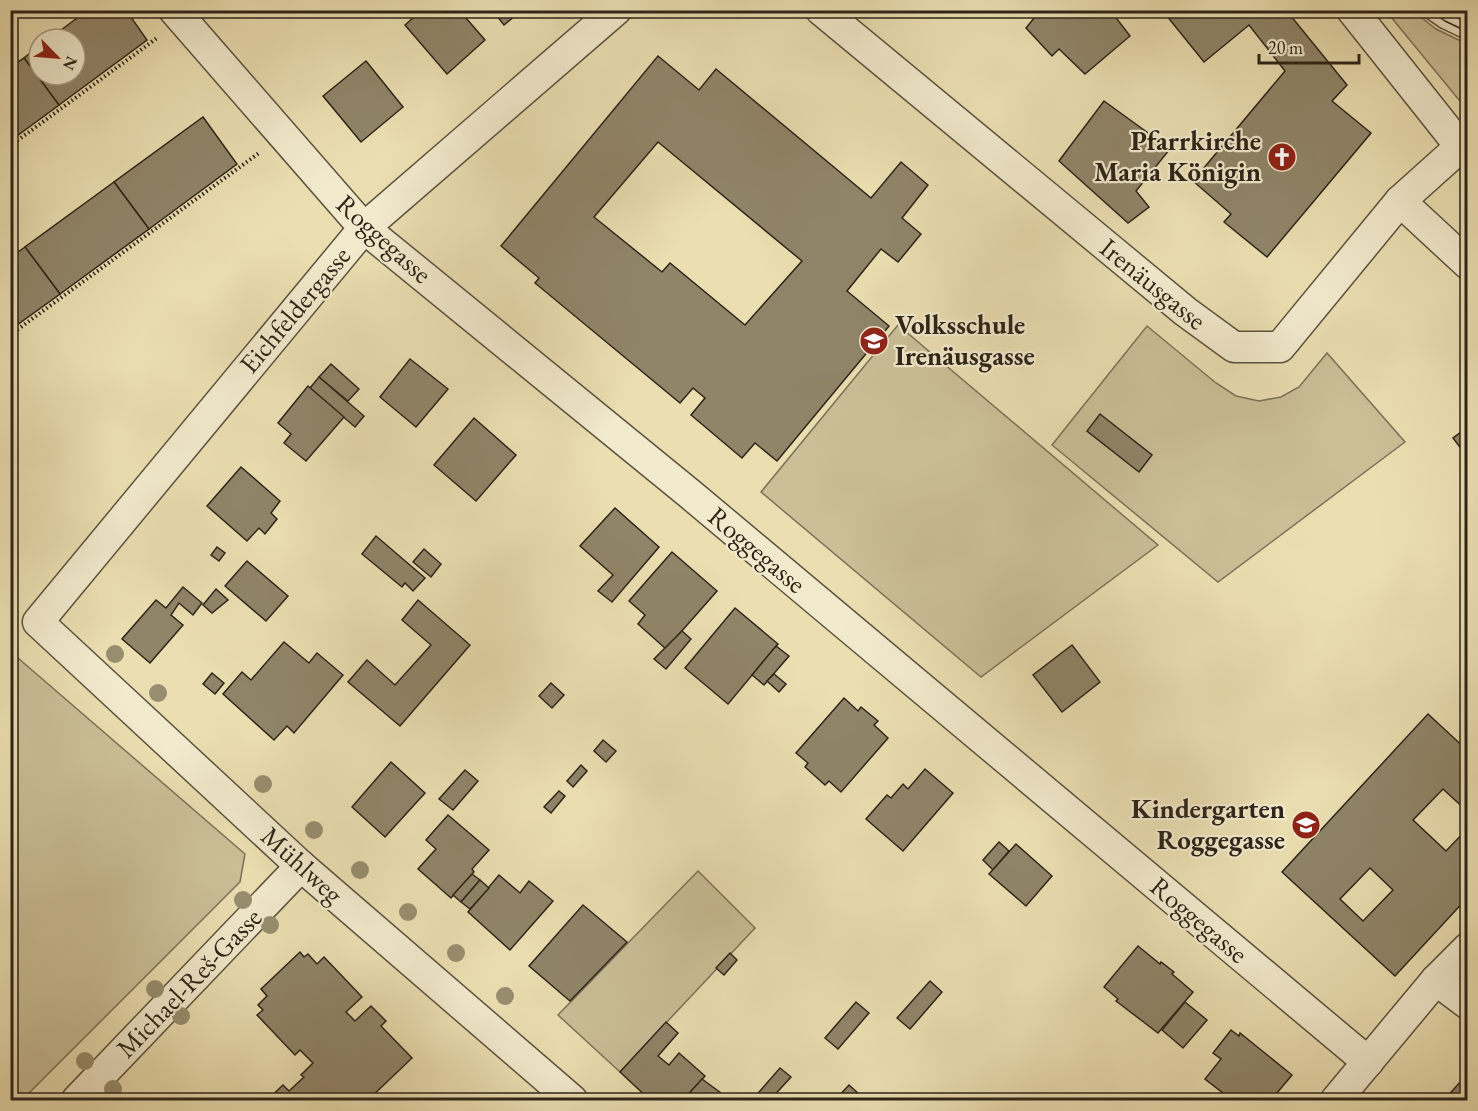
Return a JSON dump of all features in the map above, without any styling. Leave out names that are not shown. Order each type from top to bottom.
[{"type":"street","name":"Eichfeldergasse","points":[[38,622],[364,228],[616,10]]},
{"type":"street","name":"Irenäusgasse","points":[[821,10],[1186,312],[1234,347],[1280,347],[1400,201]]},
{"type":"street","points":[[1352,10],[1464,143],[1400,201],[1467,264]]},
{"type":"street","name":"Roggegasse","points":[[168,23],[364,228],[690,494],[1368,1062]]},
{"type":"street","name":"Mühlweg","points":[[38,622],[301,866],[572,1101]]},
{"type":"street","name":"Michael-Reš-Gasse","points":[[77,1101],[301,866]]},
{"type":"street","points":[[1336,1101],[1436,980],[1467,948]]},
{"type":"street","points":[[1436,980],[1467,1004]]},
{"type":"lane","points":[[1429,10],[1467,32]]},
{"type":"path","points":[[10,146],[168,23]]},
{"type":"path","points":[[10,335],[262,151]]},
{"type":"shaded area","points":[[1386,11],[1413,11],[1436,29],[1467,44],[1467,96],[1459,100]]},
{"type":"shaded area","points":[[898,325],[1158,545],[981,677],[761,492]]},
{"type":"shaded area","points":[[1147,326],[1216,383],[1236,396],[1259,401],[1281,397],[1299,387],[1327,353],[1405,442],[1218,582],[1052,445]]},
{"type":"shaded area","points":[[11,652],[245,854],[240,882],[22,1100],[10,1100]]},
{"type":"shaded area","points":[[698,871],[755,928],[620,1072],[558,1015]]},
{"type":"building","points":[[88,10],[126,10],[147,40],[87,84],[87,27],[65,27]]},
{"type":"building","points":[[422,10],[459,10],[485,40],[447,74],[405,25]]},
{"type":"building","points":[[492,10],[522,10],[504,25]]},
{"type":"building","points":[[1030,10],[1110,10],[1130,36],[1085,74],[1059,49],[1052,56],[1026,28],[1035,17]]},
{"type":"building","name":"Pfarrkirche Maria Königin","points":[[1162,10],[1286,10],[1347,85],[1332,101],[1371,133],[1267,257],[1224,222],[1231,214],[1193,181],[1285,71],[1249,25],[1204,62]]},
{"type":"building","points":[[658,56],[699,90],[716,69],[871,198],[901,162],[928,185],[902,218],[921,234],[898,262],[881,249],[847,291],[889,326],[777,461],[755,443],[742,458],[691,415],[705,398],[693,388],[680,403],[535,283],[539,278],[501,246]],"holes":[[[658,142],[802,261],[745,325],[670,263],[662,272],[594,217]]]},
{"type":"building","points":[[24,58],[27,62],[27,87],[46,87],[59,105],[10,141],[10,67]]},
{"type":"building","points":[[366,61],[403,107],[361,142],[323,96]]},
{"type":"building","points":[[46,87],[83,87],[59,105]]},
{"type":"building","points":[[1104,101],[1170,149],[1136,191],[1149,207],[1128,223],[1059,161]]},
{"type":"building","points":[[203,117],[237,164],[149,229],[114,182]]},
{"type":"building","points":[[114,182],[149,229],[60,294],[25,247]]},
{"type":"building","points":[[25,247],[60,294],[10,330],[10,258]]},
{"type":"building","points":[[410,359],[448,389],[416,427],[380,397]]},
{"type":"building","points":[[331,364],[359,389],[348,401],[319,377]]},
{"type":"building","points":[[319,377],[364,416],[355,427],[310,388]]},
{"type":"building","points":[[308,386],[344,417],[306,461],[284,443],[291,434],[278,423]]},
{"type":"building","points":[[1100,414],[1152,455],[1139,472],[1087,431]]},
{"type":"building","points":[[474,418],[516,455],[476,501],[434,465]]},
{"type":"building","points":[[1468,427],[1468,458],[1453,438]]},
{"type":"building","points":[[241,467],[280,501],[271,513],[277,519],[265,534],[259,528],[247,541],[207,506]]},
{"type":"building","points":[[615,508],[659,547],[612,602],[598,591],[613,575],[580,546]]},
{"type":"building","points":[[376,536],[425,578],[413,591],[405,583],[402,587],[362,554]]},
{"type":"building","points":[[217,547],[225,553],[219,561],[211,555]]},
{"type":"building","points":[[424,549],[441,564],[431,577],[413,562]]},
{"type":"building","points":[[672,552],[717,591],[666,649],[638,624],[645,615],[629,601]]},
{"type":"building","points":[[247,561],[288,596],[266,621],[225,586]]},
{"type":"building","points":[[183,587],[202,603],[193,615],[179,603],[171,615],[183,625],[150,663],[122,639],[156,600],[166,608]]},
{"type":"building","points":[[216,589],[228,600],[212,613],[203,605]]},
{"type":"building","points":[[418,600],[470,645],[400,726],[348,682],[367,660],[395,685],[431,645],[402,620]]},
{"type":"building","points":[[735,608],[778,644],[728,704],[685,668]]},
{"type":"building","points":[[682,631],[691,639],[666,669],[654,659]]},
{"type":"building","points":[[284,642],[309,663],[317,653],[343,675],[294,733],[287,726],[274,740],[223,694],[242,672],[251,680]]},
{"type":"building","points":[[1072,645],[1100,682],[1062,712],[1033,675]]},
{"type":"building","points":[[776,646],[789,656],[764,685],[752,675]]},
{"type":"building","points":[[212,673],[224,683],[215,694],[203,684]]},
{"type":"building","points":[[774,674],[786,684],[779,692],[767,681]]},
{"type":"building","points":[[551,683],[564,695],[552,708],[539,696]]},
{"type":"building","points":[[844,698],[858,711],[861,707],[878,721],[874,725],[888,738],[841,792],[829,781],[825,785],[805,767],[808,763],[796,753]]},
{"type":"building","points":[[1428,714],[1468,751],[1468,812],[1443,789],[1413,820],[1446,851],[1468,828],[1468,897],[1395,976],[1282,872]],"holes":[[[1370,868],[1393,890],[1363,921],[1340,899]]]},
{"type":"building","points":[[603,740],[616,751],[606,762],[594,751]]},
{"type":"building","points":[[391,762],[425,793],[385,837],[352,807]]},
{"type":"building","points":[[581,765],[587,771],[573,787],[567,781]]},
{"type":"building","points":[[925,769],[953,793],[903,851],[866,819],[887,795],[891,798],[903,784],[908,789]]},
{"type":"building","points":[[465,770],[478,781],[453,810],[439,799]]},
{"type":"building","points":[[559,791],[565,796],[551,813],[544,807]]},
{"type":"building","points":[[448,815],[489,850],[472,869],[474,872],[451,898],[418,869],[436,849],[426,840]]},
{"type":"building","points":[[999,842],[1009,851],[993,870],[983,860]]},
{"type":"building","points":[[1016,844],[1052,876],[1026,906],[989,874]]},
{"type":"building","points":[[472,874],[480,880],[461,902],[453,895]]},
{"type":"building","points":[[499,875],[520,893],[529,881],[553,901],[510,950],[468,912]]},
{"type":"building","points":[[480,880],[489,888],[470,909],[461,902]]},
{"type":"building","points":[[583,905],[627,942],[570,1001],[529,966]]},
{"type":"building","points":[[1138,946],[1174,972],[1172,974],[1193,992],[1158,1033],[1116,1001],[1118,999],[1104,987]]},
{"type":"building","points":[[300,952],[304,957],[308,954],[317,964],[324,957],[362,997],[346,1012],[355,1021],[371,1006],[386,1021],[381,1026],[412,1058],[368,1100],[267,1100],[283,1085],[289,1091],[304,1077],[301,1075],[313,1063],[300,1050],[295,1055],[257,1015],[263,1010],[258,1005],[267,996],[261,989]]},
{"type":"building","points":[[730,953],[737,960],[724,975],[716,968]]},
{"type":"building","points":[[930,981],[942,992],[910,1029],[897,1018]]},
{"type":"building","points":[[856,1002],[869,1013],[838,1049],[825,1038]]},
{"type":"building","points":[[1185,1002],[1207,1020],[1183,1048],[1162,1030]]},
{"type":"building","points":[[666,1022],[678,1033],[658,1056],[669,1065],[679,1053],[705,1076],[683,1100],[650,1100],[620,1072]]},
{"type":"building","points":[[1231,1030],[1239,1036],[1240,1033],[1292,1075],[1271,1100],[1232,1100],[1205,1079],[1221,1059],[1213,1053]]},
{"type":"building","points":[[780,1068],[791,1077],[770,1100],[752,1100]]},
{"type":"building","points":[[702,1079],[725,1096],[727,1100],[683,1100]]},
{"type":"building","points":[[1462,1080],[1468,1085],[1468,1100],[1444,1100]]},
{"type":"building","points":[[849,1085],[860,1095],[855,1100],[835,1100]]},
{"type":"building","points":[[828,1094],[835,1100],[812,1100],[817,1095]]},
{"type":"tram line","points":[[1429,10],[1468,32]]},
{"type":"place","name":"Pfarrkirche Maria Königin","points":[[1282,157]]},
{"type":"place","name":"Volksschule Irenäusgasse","points":[[874,341]]},
{"type":"place","name":"Kindergarten Roggegasse","points":[[1306,825]]}]
